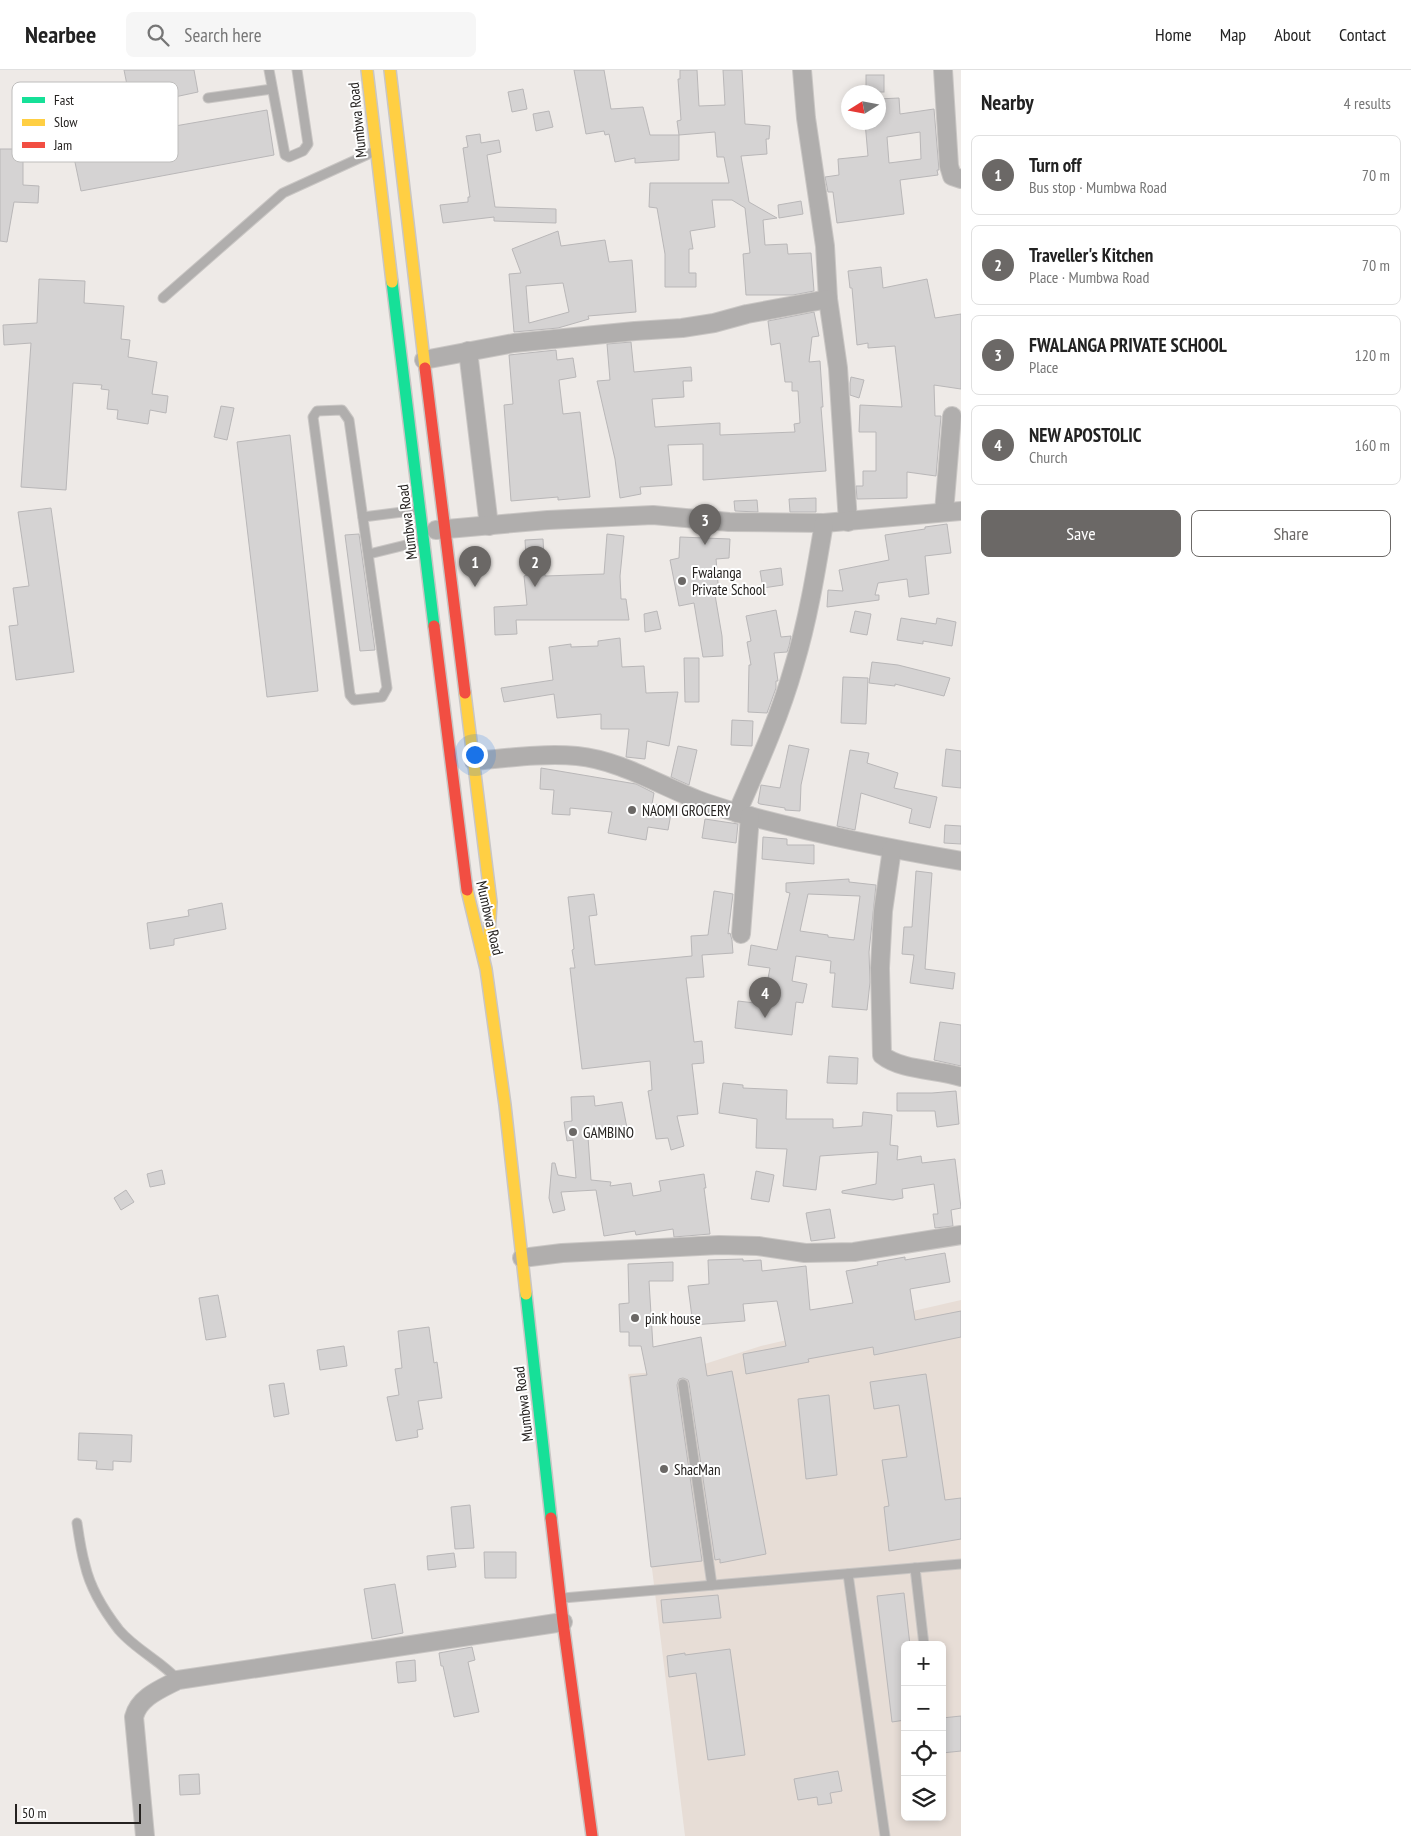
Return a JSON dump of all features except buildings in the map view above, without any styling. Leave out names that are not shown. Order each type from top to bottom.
[{"type":"main road","name":"Mumbwa Road","points":[[367,70],[468,897],[486,969],[505,1106],[563,1622],[592,1836]]},
{"type":"main road","name":"Mumbwa Road","points":[[390,70],[444,529],[491,902],[486,969]]},
{"type":"street","points":[[802,70],[806,118],[825,246],[828,299],[838,368],[848,522]]},
{"type":"street","points":[[942,70],[949,166],[952,176],[961,179]]},
{"type":"street","points":[[424,360],[502,345],[555,338],[682,328],[828,299]]},
{"type":"street","points":[[468,351],[489,526]]},
{"type":"street","points":[[424,536],[444,529],[653,515],[729,522],[824,524],[952,511],[952,416]]},
{"type":"street","points":[[741,934],[743,814],[794,666],[814,580],[824,524]]},
{"type":"street","points":[[474,761],[578,756],[606,763],[699,801],[743,814],[892,849],[961,861]]},
{"type":"street","points":[[892,849],[883,911],[880,968],[882,1055],[900,1064],[961,1077]]},
{"type":"street","points":[[522,1258],[591,1251],[719,1246],[758,1246],[805,1253],[854,1252],[961,1235]]},
{"type":"street","points":[[145,1836],[134,1717],[136,1708],[156,1691],[178,1680],[563,1622]]},
{"type":"lane","points":[[269,70],[285,154],[289,157],[303,151],[308,144],[297,70]]},
{"type":"lane","points":[[208,98],[272,88]]},
{"type":"lane","points":[[163,298],[283,193],[376,151]]},
{"type":"lane","points":[[342,410],[349,420],[363,517],[387,688],[382,697],[354,700],[350,695],[313,417],[317,411],[342,410]]},
{"type":"lane","points":[[363,517],[421,509]]},
{"type":"lane","points":[[369,554],[424,536]]},
{"type":"lane","points":[[683,1384],[712,1585]]},
{"type":"lane","points":[[77,1523],[85,1566],[99,1600],[120,1630],[178,1680]]},
{"type":"lane","points":[[561,1598],[961,1564]]},
{"type":"lane","points":[[914,1568],[923,1641]]},
{"type":"lane","points":[[848,1574],[885,1836]]},
{"type":"shaded area","points":[[961,1300],[961,1836],[685,1836],[628,1374],[686,1370],[761,1346]]},
{"type":"traffic: fast","points":[[392,282],[434,626]]},
{"type":"traffic: fast","points":[[526,1294],[551,1518]]},
{"type":"traffic: slow","points":[[367,70],[392,282]]},
{"type":"traffic: slow","points":[[390,70],[425,368]]},
{"type":"traffic: slow","points":[[465,693],[491,902],[488,951]]},
{"type":"traffic: slow","points":[[467,890],[486,969],[505,1105],[526,1294]]},
{"type":"traffic: jam","points":[[425,368],[465,693]]},
{"type":"traffic: jam","points":[[434,626],[467,890]]},
{"type":"traffic: jam","points":[[551,1518],[592,1836]]},
{"type":"place","name":"FWALANGA PRIVATE SCHOOL","points":[[705,545]]},
{"type":"place","name":"Fwalanga Private School","points":[[682,581]]},
{"type":"place","name":"Turn off","points":[[475,587]]},
{"type":"place","name":"Traveller's Kitchen","points":[[535,587]]},
{"type":"place","name":"NAOMI GROCERY","points":[[632,810]]},
{"type":"place","name":"NEW APOSTOLIC","points":[[765,1018]]},
{"type":"place","name":"GAMBINO","points":[[573,1132]]},
{"type":"place","name":"pink house","points":[[635,1318]]},
{"type":"place","name":"ShacMan","points":[[664,1469]]}]
